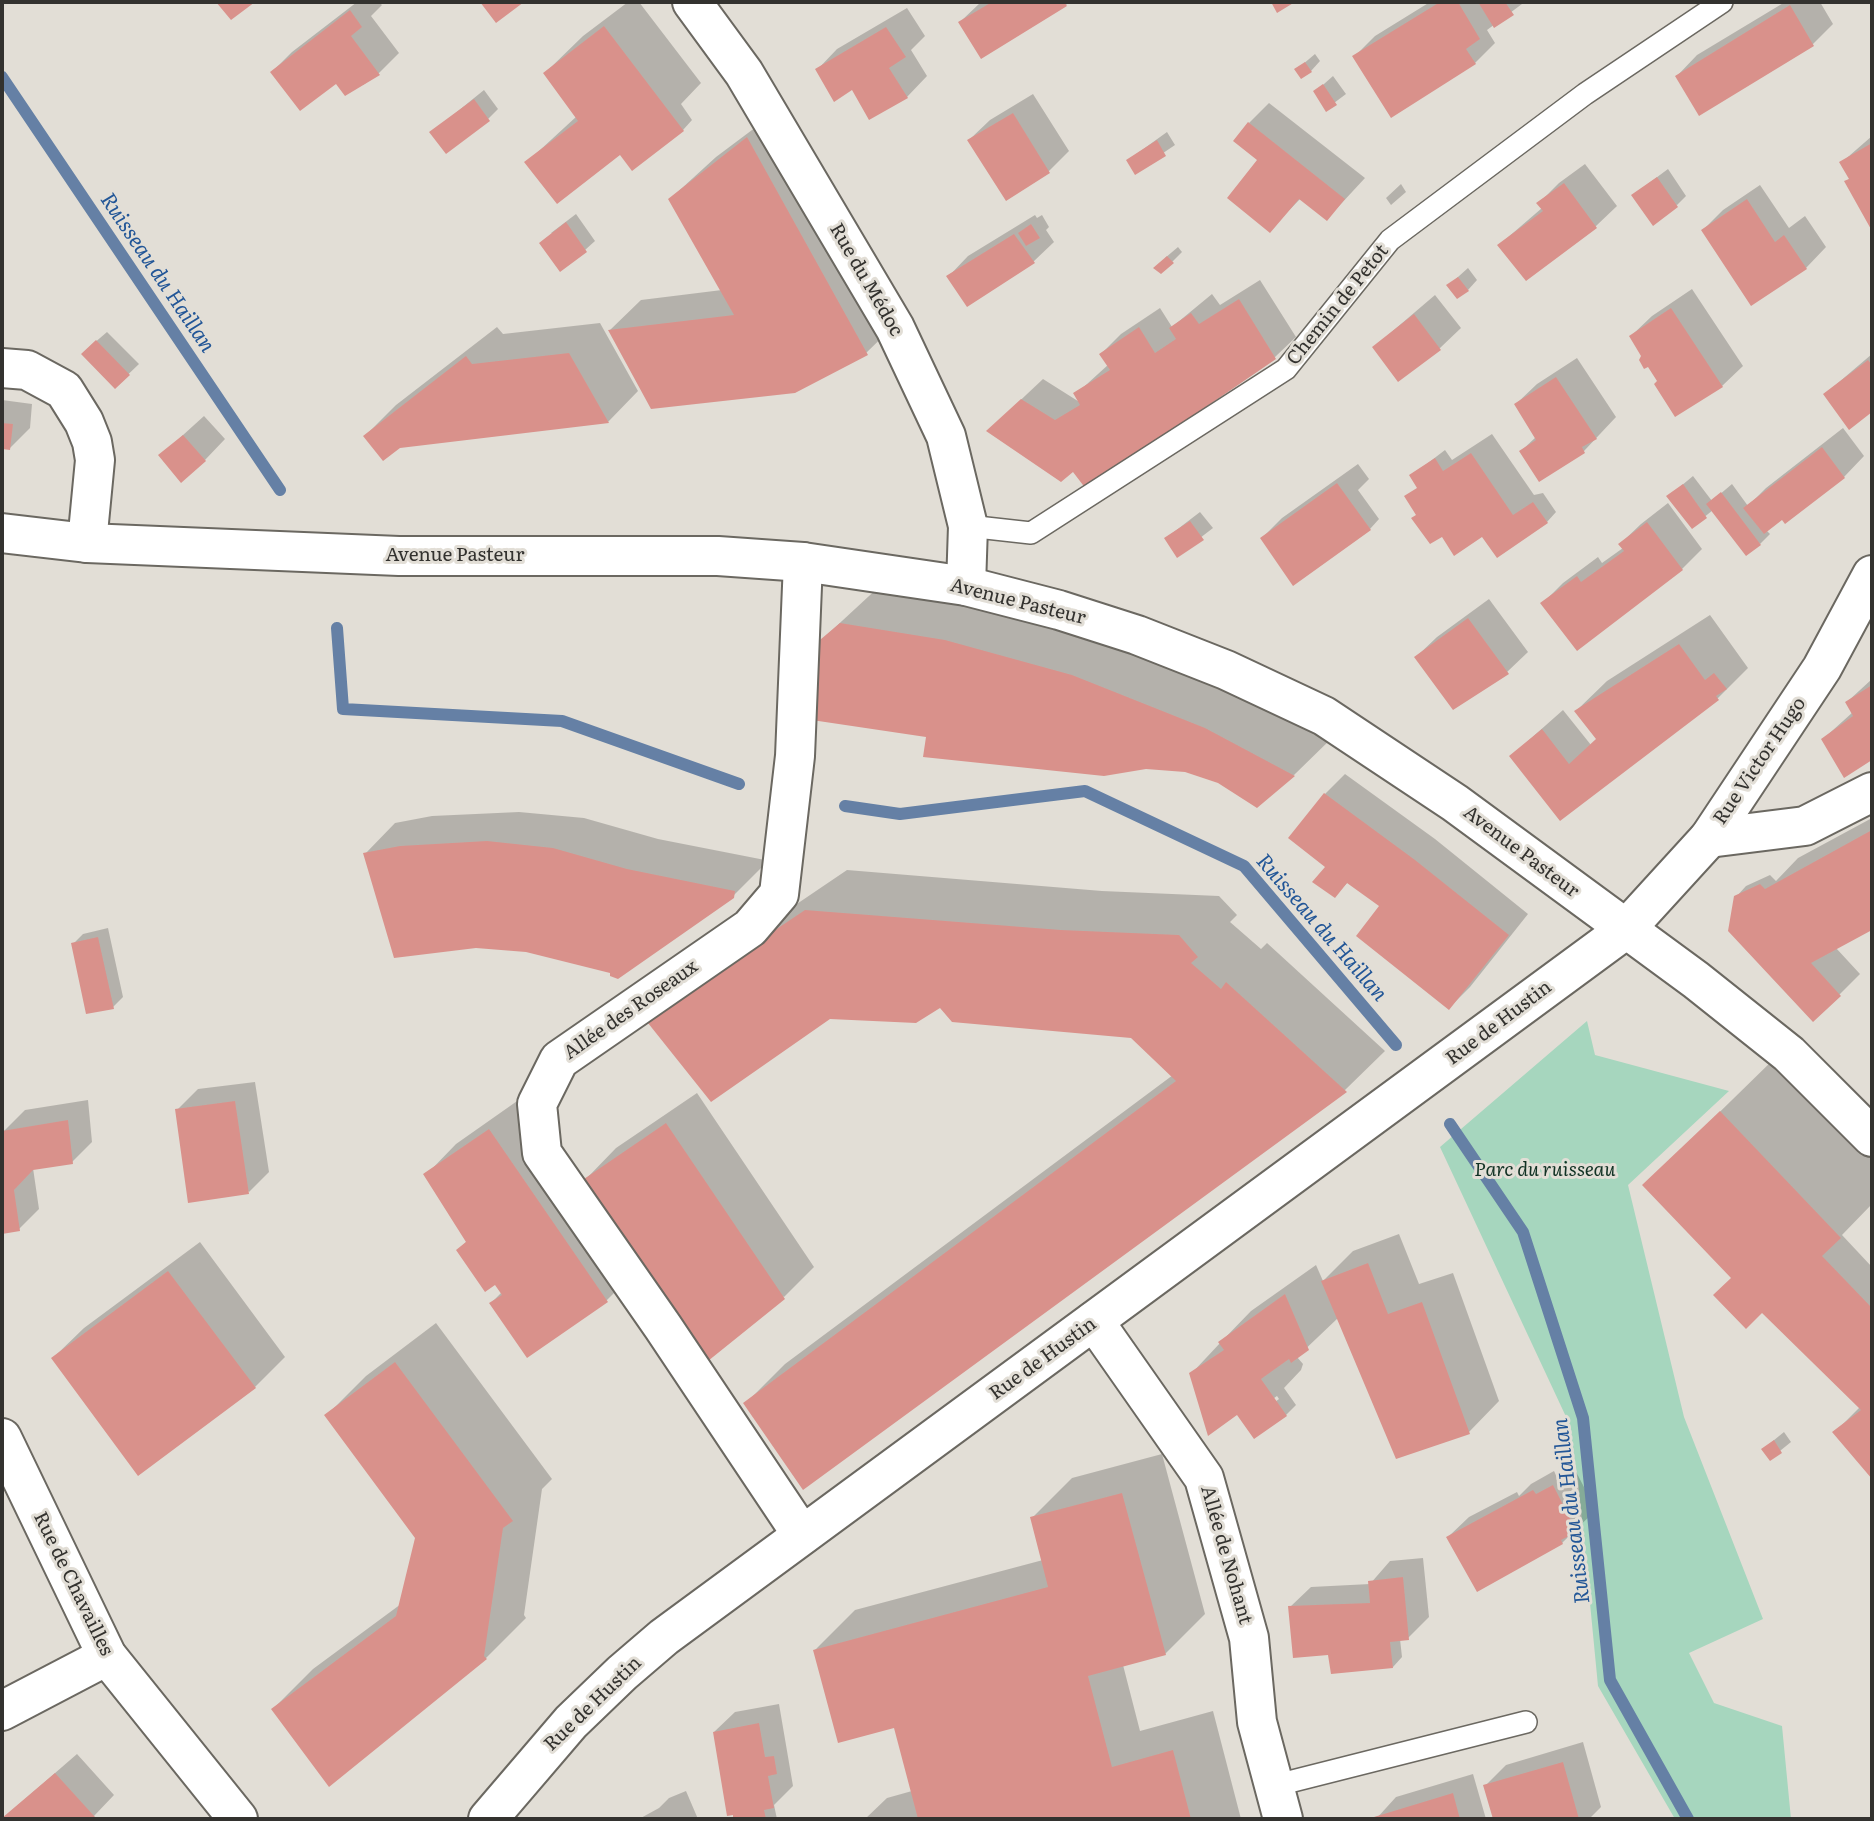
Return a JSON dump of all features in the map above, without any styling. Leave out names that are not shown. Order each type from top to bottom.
[{"type":"street","name":"Rue du Médoc","points":[[692,2],[744,73],[895,328],[946,436],[968,526],[966,586]]},
{"type":"street","points":[[2,368],[27,370],[64,390],[84,422],[92,442],[95,460],[87,543]]},
{"type":"street","name":"Avenue Pasteur","points":[[2,533],[87,543],[399,556],[718,556],[803,562],[966,586],[1050,607],[1137,635],[1226,670],[1324,716],[1455,803],[1696,980],[1789,1054],[1872,1138]]},
{"type":"street","name":"Allée des Roseaux","points":[[802,1535],[663,1327],[542,1153],[537,1104],[559,1060],[750,928],[779,894],[795,756],[803,562]]},
{"type":"street","name":"Rue Victor Hugo","points":[[1625,930],[1709,838],[1822,668],[1872,575]]},
{"type":"street","points":[[1709,838],[1805,826],[1872,792]]},
{"type":"street","name":"Rue de Hustin","points":[[488,1819],[571,1722],[622,1673],[709,1603],[1625,930]]},
{"type":"street","name":"Allée de Nohant","points":[[1094,1321],[1204,1478],[1249,1638],[1257,1722],[1278,1803]]},
{"type":"street","name":"Rue de Chavailles","points":[[2,1438],[107,1656],[237,1819]]},
{"type":"street","points":[[2,1711],[107,1656]]},
{"type":"lane","name":"Chemin de Petot","points":[[968,526],[1031,534],[1286,369],[1390,240],[1585,94],[1722,2]]},
{"type":"lane","points":[[1278,1803],[1526,1723]]},
{"type":"green space","name":"Parc du ruisseau","points":[[1587,1021],[1595,1055],[1729,1091],[1628,1185],[1684,1417],[1763,1619],[1689,1653],[1714,1703],[1782,1726],[1791,1819],[1675,1819],[1598,1686],[1578,1479],[1568,1421],[1440,1147]]},
{"type":"building","points":[[216,2],[255,2],[231,20]]},
{"type":"building","points":[[480,2],[524,2],[496,23]]},
{"type":"building","points":[[992,2],[1064,2],[1067,6],[981,59],[958,22]]},
{"type":"building","points":[[1271,2],[1295,2],[1277,13]]},
{"type":"building","points":[[1440,2],[1458,2],[1480,39],[1466,49],[1476,64],[1391,118],[1352,56]]},
{"type":"building","points":[[1478,2],[1505,2],[1514,15],[1494,28]]},
{"type":"building","points":[[1790,5],[1814,46],[1699,116],[1675,76]]},
{"type":"building","points":[[350,10],[362,27],[351,36],[380,75],[345,96],[336,84],[300,111],[270,72]]},
{"type":"building","points":[[604,26],[684,131],[632,171],[620,155],[557,204],[524,162],[578,121],[543,73]]},
{"type":"building","points":[[886,27],[906,57],[889,68],[908,98],[869,120],[852,90],[834,102],[815,69]]},
{"type":"building","points":[[1305,62],[1312,72],[1301,79],[1294,69]]},
{"type":"building","points":[[1323,84],[1337,105],[1326,112],[1313,91]]},
{"type":"building","points":[[474,99],[490,121],[446,154],[429,132]]},
{"type":"building","points":[[1013,113],[1050,173],[1006,201],[967,140]]},
{"type":"building","points":[[1248,122],[1345,199],[1327,221],[1299,199],[1270,233],[1227,198],[1257,160],[1233,141]]},
{"type":"building","points":[[747,137],[868,355],[795,393],[651,409],[608,330],[734,315],[668,199]]},
{"type":"building","points":[[1157,140],[1166,156],[1135,175],[1126,160]]},
{"type":"building","points":[[1872,143],[1872,231],[1844,181],[1849,179],[1839,162]]},
{"type":"building","points":[[1657,177],[1678,207],[1653,226],[1631,195]]},
{"type":"building","points":[[1564,183],[1597,228],[1526,281],[1497,245],[1543,211],[1536,203]]},
{"type":"building","points":[[1747,199],[1775,242],[1784,235],[1807,269],[1751,306],[1701,230]]},
{"type":"building","points":[[566,222],[587,252],[560,272],[539,243]]},
{"type":"building","points":[[1031,224],[1040,238],[1026,246],[1018,233]]},
{"type":"building","points":[[1014,234],[1035,263],[967,307],[946,276]]},
{"type":"building","points":[[1167,256],[1174,263],[1161,274],[1153,268]]},
{"type":"building","points":[[1458,277],[1469,291],[1457,299],[1446,285]]},
{"type":"building","points":[[1239,299],[1276,359],[1086,489],[1073,472],[1061,482],[986,431],[1021,399],[1055,420],[1080,405],[1073,393],[1110,370],[1099,354],[1139,327],[1155,353],[1176,339],[1169,328],[1191,313],[1199,324]]},
{"type":"building","points":[[1671,308],[1723,387],[1675,417],[1654,384],[1657,381],[1648,367],[1644,369],[1639,360],[1641,356],[1629,336]]},
{"type":"building","points":[[1414,314],[1441,350],[1398,382],[1372,347]]},
{"type":"building","points":[[96,340],[130,375],[115,389],[81,354]]},
{"type":"building","points":[[569,353],[609,423],[400,448],[383,461],[363,436],[466,356],[472,364]]},
{"type":"building","points":[[1868,360],[1872,365],[1872,412],[1849,430],[1823,394]]},
{"type":"building","points":[[1556,377],[1597,439],[1582,447],[1585,453],[1539,482],[1519,451],[1536,440],[1514,404]]},
{"type":"building","points":[[2,423],[13,424],[10,450],[2,449]]},
{"type":"building","points":[[183,435],[206,461],[181,483],[158,455]]},
{"type":"building","points":[[1822,447],[1845,478],[1785,524],[1782,520],[1764,534],[1743,508]]},
{"type":"building","points":[[1471,453],[1513,515],[1533,502],[1548,523],[1497,558],[1482,537],[1454,556],[1442,537],[1430,544],[1411,518],[1416,515],[1404,496],[1417,488],[1409,475],[1435,458],[1443,471]]},
{"type":"building","points":[[1337,483],[1371,530],[1293,586],[1260,538]]},
{"type":"building","points":[[1683,484],[1707,518],[1692,529],[1666,496]]},
{"type":"building","points":[[1721,492],[1761,545],[1746,556],[1706,504]]},
{"type":"building","points":[[1190,521],[1204,540],[1177,558],[1164,538]]},
{"type":"building","points":[[1647,522],[1683,570],[1577,651],[1540,603],[1577,576],[1581,582],[1624,551],[1618,544]]},
{"type":"building","points":[[1468,618],[1509,674],[1453,710],[1414,657]]},
{"type":"building","points":[[840,623],[945,640],[1072,675],[1205,728],[1295,776],[1257,808],[1218,783],[1185,772],[1146,769],[1104,776],[923,757],[926,737],[805,719],[814,645]]},
{"type":"building","points":[[1679,644],[1705,680],[1714,673],[1727,689],[1716,696],[1719,700],[1560,821],[1509,756],[1542,729],[1569,764],[1596,739],[1574,711]]},
{"type":"building","points":[[1872,685],[1872,760],[1844,778],[1821,739],[1853,716],[1845,702]]},
{"type":"building","points":[[1324,793],[1415,860],[1509,935],[1449,1010],[1356,936],[1379,906],[1347,883],[1335,898],[1312,882],[1325,867],[1288,838]]},
{"type":"building","points":[[1872,830],[1872,930],[1811,963],[1841,996],[1813,1022],[1728,931],[1734,896],[1760,884],[1765,889]]},
{"type":"building","points":[[487,841],[553,848],[627,869],[735,891],[734,898],[618,979],[610,976],[610,973],[526,952],[476,948],[394,958],[363,853],[400,846]]},
{"type":"building","points":[[805,910],[1061,930],[1179,935],[1198,957],[1191,963],[1221,989],[1226,982],[1347,1092],[803,1490],[743,1403],[1176,1081],[1131,1038],[952,1022],[940,1008],[916,1023],[830,1019],[711,1102],[644,1018]]},
{"type":"building","points":[[98,937],[114,1009],[86,1014],[71,943]]},
{"type":"building","points":[[235,1101],[249,1194],[188,1203],[175,1109]]},
{"type":"building","points":[[1720,1111],[1841,1238],[1822,1256],[1872,1308],[1872,1479],[1832,1432],[1861,1410],[1762,1313],[1746,1329],[1713,1295],[1731,1278],[1642,1185]]},
{"type":"building","points":[[68,1120],[73,1164],[33,1170],[14,1190],[20,1231],[2,1234],[2,1131]]},
{"type":"building","points":[[666,1123],[785,1299],[708,1361],[584,1179]]},
{"type":"building","points":[[489,1129],[608,1302],[527,1358],[489,1303],[502,1295],[495,1285],[485,1292],[456,1250],[466,1242],[423,1174]]},
{"type":"building","points":[[1368,1263],[1388,1314],[1422,1302],[1470,1434],[1396,1459],[1321,1281]]},
{"type":"building","points":[[168,1271],[256,1388],[138,1476],[51,1358]]},
{"type":"building","points":[[1285,1294],[1309,1350],[1291,1363],[1289,1359],[1261,1379],[1287,1416],[1254,1439],[1237,1415],[1208,1436],[1189,1373],[1224,1350],[1218,1342]]},
{"type":"building","points":[[395,1362],[513,1521],[503,1528],[484,1656],[487,1659],[329,1787],[271,1709],[396,1616],[415,1538],[324,1415]]},
{"type":"building","points":[[1774,1440],[1782,1453],[1770,1461],[1761,1449]]},
{"type":"building","points":[[1553,1485],[1577,1532],[1561,1540],[1563,1544],[1477,1592],[1446,1537],[1533,1490],[1536,1494]]},
{"type":"building","points":[[1122,1493],[1166,1655],[1088,1676],[1112,1767],[1173,1750],[1191,1819],[918,1819],[894,1728],[838,1743],[813,1650],[1048,1587],[1030,1517]]},
{"type":"building","points":[[1403,1577],[1409,1640],[1390,1642],[1393,1668],[1331,1674],[1328,1655],[1293,1658],[1288,1606],[1370,1603],[1368,1581]]},
{"type":"building","points":[[759,1723],[765,1757],[774,1756],[777,1774],[768,1776],[774,1808],[764,1810],[766,1819],[733,1819],[733,1815],[727,1816],[713,1732]]},
{"type":"building","points":[[1563,1762],[1579,1819],[1493,1819],[1483,1785]]},
{"type":"building","points":[[55,1773],[95,1817],[2,1819],[2,1818]]},
{"type":"building","points":[[1453,1793],[1460,1819],[1374,1819],[1374,1817]]},
{"type":"waterway","name":"Ruisseau du Haillan","points":[[2,77],[280,490]]},
{"type":"waterway","name":"Ruisseau du Haillan","points":[[337,628],[343,709],[562,721],[739,784]]},
{"type":"waterway","name":"Ruisseau du Haillan","points":[[845,806],[900,814],[1085,791],[1244,866],[1396,1045]]},
{"type":"waterway","name":"Ruisseau du Haillan","points":[[1450,1124],[1523,1232],[1583,1418],[1610,1680],[1688,1819]]}]
